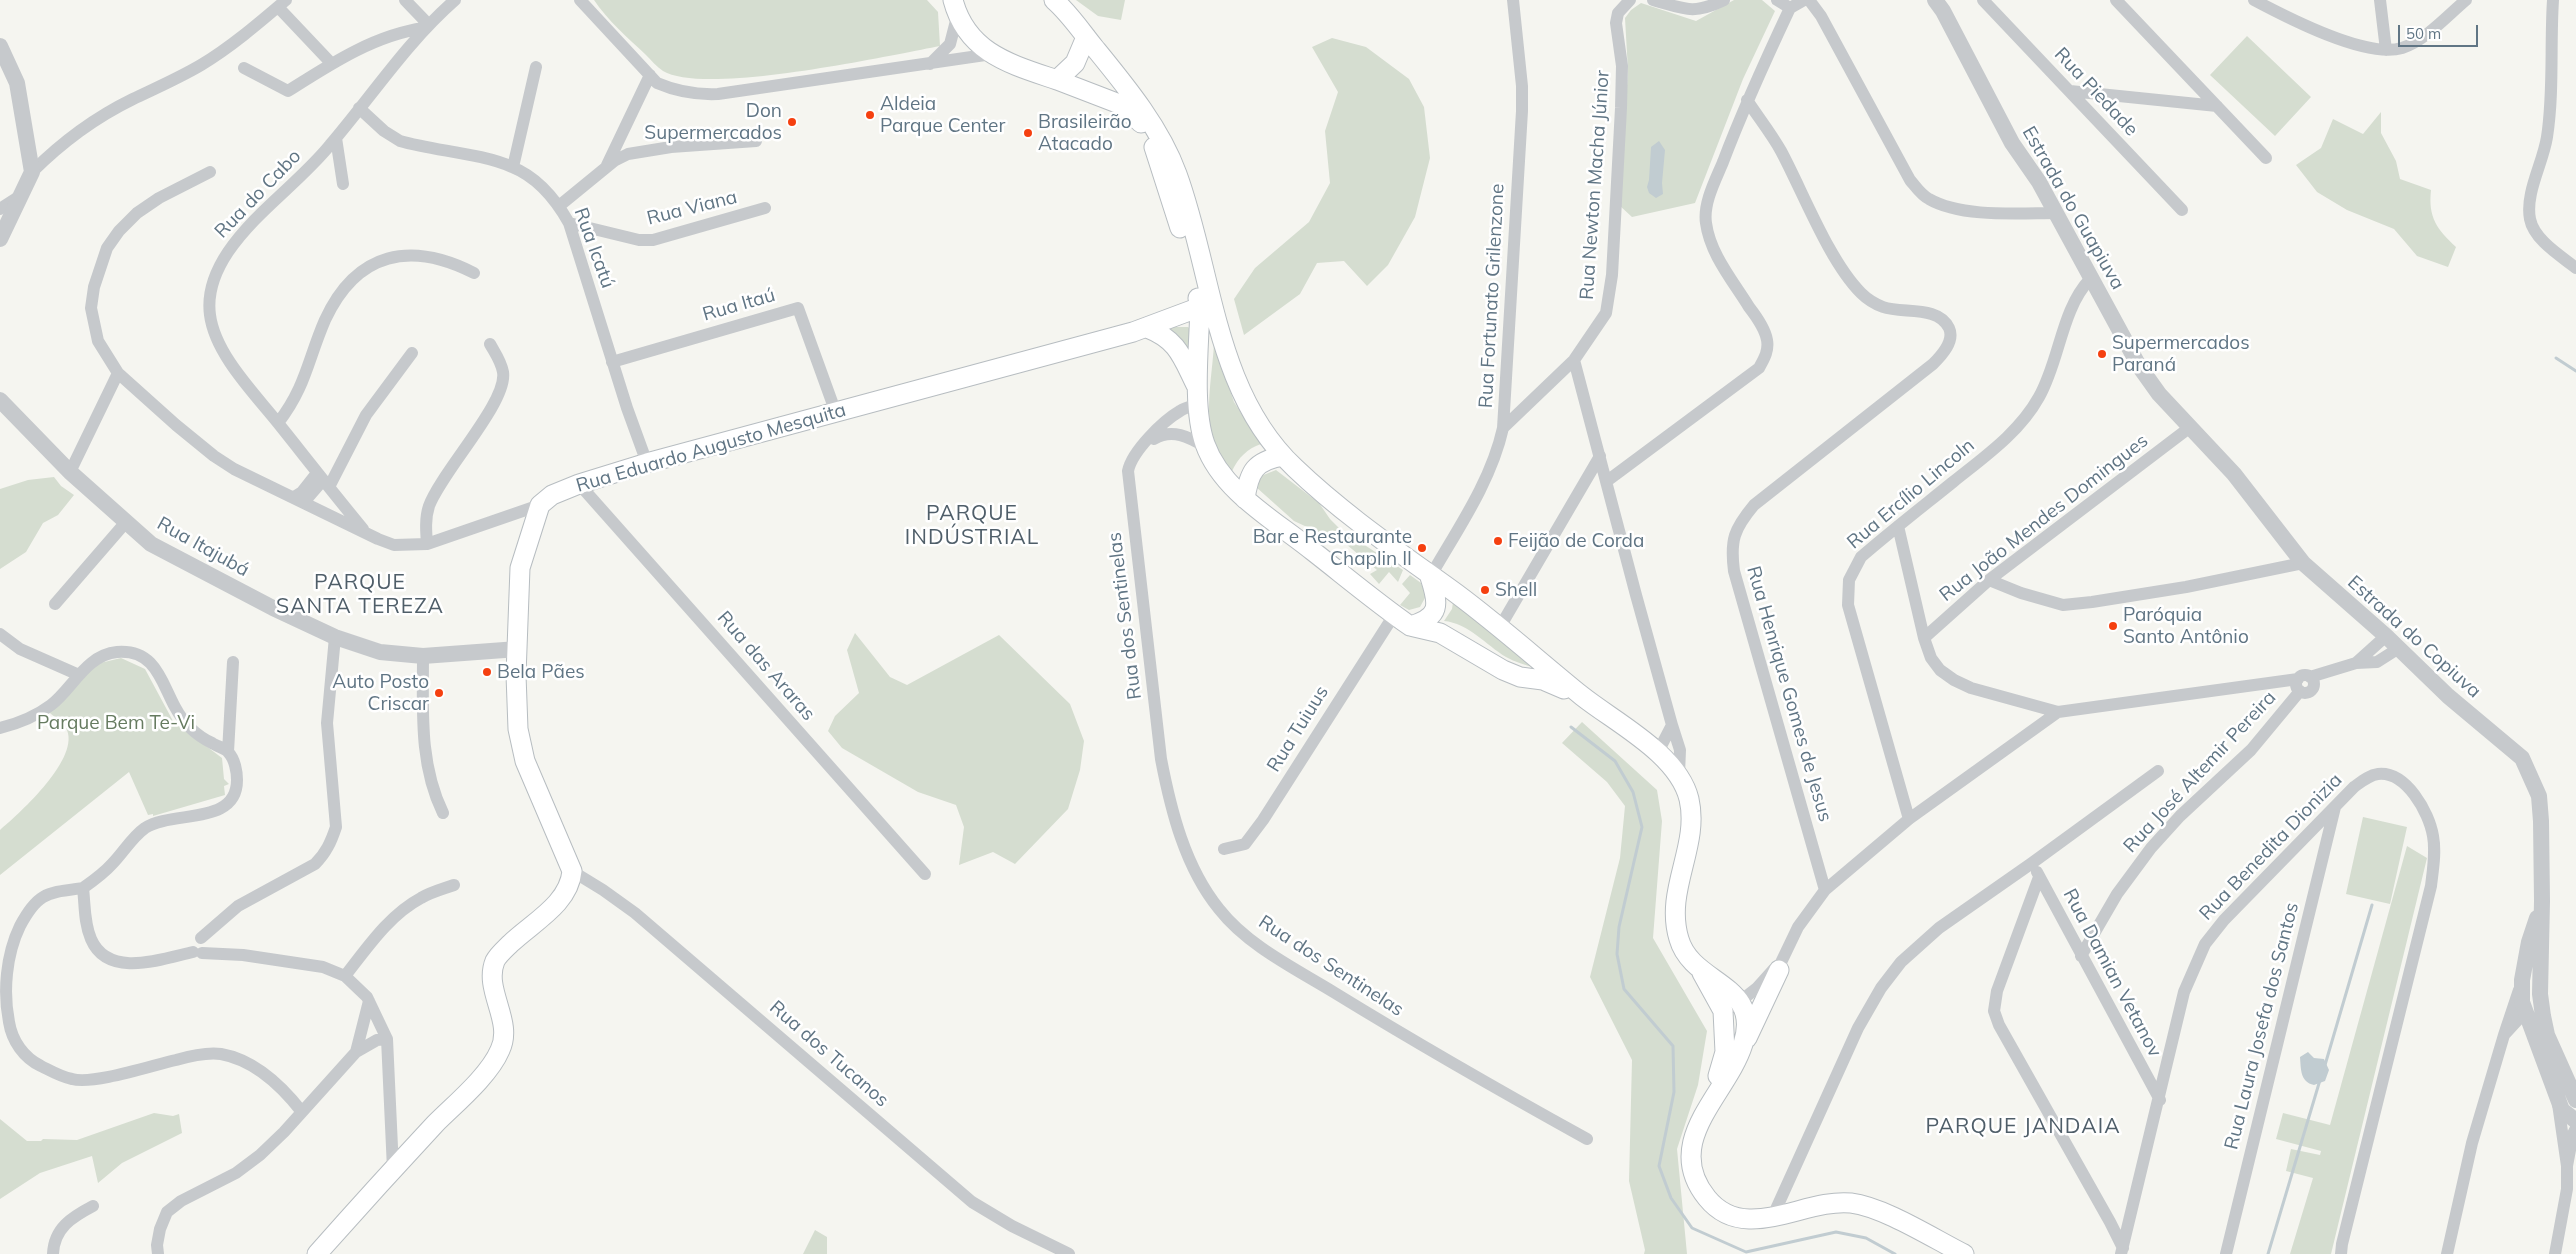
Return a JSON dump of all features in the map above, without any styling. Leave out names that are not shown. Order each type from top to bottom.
[{"type":"main road","points":[[1054,0],[1071,16],[1130,92],[1155,130],[1176,170],[1236,383],[1257,422],[1283,456],[1295,468],[1430,577],[1500,627],[1584,698],[1658,752],[1679,774],[1688,795],[1691,820],[1690,844],[1678,879],[1675,923],[1679,942],[1685,954],[1701,970],[1740,999],[1747,1019],[1744,1043]]},
{"type":"main road","points":[[955,9],[970,36],[992,54],[1022,69],[1122,104],[1136,116],[1150,133],[1185,244],[1200,307],[1198,397],[1206,447],[1220,472],[1245,498],[1410,626],[1440,633],[1503,670],[1520,677],[1543,680],[1584,698]]},
{"type":"main road","points":[[1057,80],[1075,63],[1086,37]]},
{"type":"main road","name":"Rua Eduardo Augusto Mesquita","points":[[540,505],[552,495],[579,484],[647,463],[1147,328],[1200,307]]},
{"type":"main road","points":[[1147,328],[1163,334],[1175,345],[1198,397]]},
{"type":"main road","points":[[1245,498],[1248,480],[1255,468],[1268,458],[1283,456]]},
{"type":"main road","points":[[317,1254],[392,1169],[486,1071],[500,1052],[504,1040],[504,1028],[493,978],[496,961],[529,926],[558,904],[569,887],[572,871],[525,761],[518,729],[516,675],[520,568],[540,505]]},
{"type":"main road","points":[[1410,626],[1424,622],[1434,612],[1437,600],[1430,577]]},
{"type":"main road","points":[[1782,962],[1744,1043],[1711,1101],[1694,1140],[1691,1160],[1694,1176],[1705,1195],[1715,1206],[1733,1216],[1746,1219],[1772,1218],[1818,1206],[1848,1203],[1868,1207],[1964,1254]]},
{"type":"main road","points":[[1701,970],[1723,1011],[1724,1017],[1725,1052],[1711,1101]]},
{"type":"main road","points":[[1868,1207],[1935,1254]]},
{"type":"street","points":[[244,68],[288,91],[331,63],[395,34],[426,26],[405,0]]},
{"type":"street","name":"Rua do Cabo","points":[[364,531],[237,372],[224,351],[210,316],[209,296],[216,276],[233,246],[336,138],[426,26],[455,0]]},
{"type":"street","points":[[580,0],[657,83],[674,90],[704,94],[992,54]]},
{"type":"street","name":"Rua Fortunato Grilenzone","points":[[1430,577],[1497,456],[1503,428],[1522,112],[1522,86],[1513,0]]},
{"type":"street","name":"Rua Newton Macha Júnior","points":[[1503,428],[1574,360],[1606,313],[1610,292],[1622,85],[1616,23],[1618,13],[1630,0]]},
{"type":"street","points":[[1653,0],[1677,8],[1697,10],[1724,0]]},
{"type":"street","points":[[1777,0],[1790,8]]},
{"type":"street","points":[[1607,480],[1759,368],[1767,355],[1767,341],[1762,328],[1716,253],[1705,221],[1715,182],[1747,100],[1790,8],[1804,0]]},
{"type":"street","points":[[1809,0],[1821,16],[1910,180],[1928,199],[1944,206],[1968,210],[2020,214],[2057,213]]},
{"type":"street","name":"Rua Piedade","points":[[1983,0],[2182,210]]},
{"type":"street","points":[[2116,0],[2266,158]]},
{"type":"street","points":[[2254,0],[2336,37],[2364,46],[2386,50],[2401,48],[2416,41],[2466,0]]},
{"type":"street","points":[[2380,0],[2386,50]]},
{"type":"street","points":[[2553,0],[2547,137],[2530,201],[2530,219],[2535,231],[2548,246],[2576,268]]},
{"type":"street","points":[[0,237],[32,172],[55,148],[85,126],[132,99],[181,76],[224,50],[282,4],[331,63]]},
{"type":"street","name":"Estrada do Guapiuva","points":[[1941,4],[2012,143],[2057,213],[2090,279],[2139,366],[2159,394],[2189,428]]},
{"type":"street","points":[[930,64],[950,44],[955,9]]},
{"type":"street","points":[[0,46],[17,84],[32,172]]},
{"type":"street","points":[[513,167],[536,67]]},
{"type":"street","points":[[606,167],[650,76]]},
{"type":"street","points":[[2070,91],[2217,106]]},
{"type":"street","name":"Rua Henrique Gomes de Jesus","points":[[1747,100],[1780,149],[1818,226],[1838,261],[1860,291],[1882,306],[1936,315],[1944,321],[1950,330],[1950,341],[1944,352],[1933,364],[1754,505],[1735,530],[1732,545],[1734,571],[1825,890]]},
{"type":"street","name":"Rua Icatú","points":[[359,108],[378,126],[400,140],[513,167],[543,188],[559,206],[569,223],[612,362],[647,463]]},
{"type":"street","points":[[336,138],[343,184]]},
{"type":"street","points":[[559,206],[606,167],[628,154],[645,150],[756,141]]},
{"type":"street","points":[[210,172],[159,198],[137,213],[119,231],[107,248],[94,287],[91,308],[98,341],[118,373],[176,426],[234,469],[394,545],[427,544],[540,505]]},
{"type":"street","points":[[0,209],[22,195]]},
{"type":"street","name":"Rua Viana","points":[[569,223],[639,240],[654,240],[765,208]]},
{"type":"street","points":[[278,423],[296,399],[326,318],[350,283],[365,270],[394,257],[414,254],[448,260],[474,273]]},
{"type":"street","name":"Rua Ercílio Lincoln","points":[[1908,819],[1848,605],[1849,580],[1861,556],[1999,445],[2027,415],[2040,396],[2073,306],[2082,287],[2090,279]]},
{"type":"street","name":"Rua Itaú","points":[[612,362],[798,308],[836,413]]},
{"type":"street","points":[[427,544],[425,526],[429,506],[449,468],[497,399],[502,385],[503,372],[490,344]]},
{"type":"street","points":[[299,500],[323,480],[366,415],[412,353]]},
{"type":"street","points":[[1574,360],[1680,750],[1679,774]]},
{"type":"street","points":[[70,472],[118,373]]},
{"type":"street","name":"Rua dos Sentinelas","points":[[1198,397],[1143,445],[1129,463],[1128,479],[1161,759],[1176,825],[1189,858],[1214,901],[1236,927],[1280,960],[1411,1040],[1586,1139]]},
{"type":"street","name":"Rua Itajubá","points":[[0,400],[70,472],[151,544],[191,566],[335,637],[380,652],[423,656],[518,649]]},
{"type":"street","name":"Estrada do Copiuva","points":[[2189,428],[2234,474],[2303,563],[2386,636],[2448,696],[2522,758],[2539,796],[2542,901],[2541,1007],[2547,1035],[2573,1094]]},
{"type":"street","name":"Rua João Mendes Domingues","points":[[1924,638],[1989,580],[2189,428]]},
{"type":"street","name":"Rua dos Sentinelas","points":[[1143,445],[1168,433],[1190,438],[1206,447]]},
{"type":"street","points":[[1500,627],[1600,456]]},
{"type":"street","name":"Rua das Araras","points":[[579,484],[924,874]]},
{"type":"street","points":[[55,604],[126,522]]},
{"type":"street","points":[[1898,526],[1924,638],[1931,658],[1940,670],[1954,680],[1971,688],[2058,712],[2303,682],[2356,663],[2377,662],[2399,648]]},
{"type":"street","points":[[1989,580],[2021,593],[2063,605],[2186,587],[2303,563]]},
{"type":"street","name":"Rua Tuiuus","points":[[1224,849],[1245,844],[1263,820],[1394,615]]},
{"type":"street","points":[[0,634],[20,649],[79,675]]},
{"type":"street","points":[[2356,663],[2386,636]]},
{"type":"street","points":[[198,952],[206,944],[201,938],[238,906],[315,864],[324,855],[331,840],[336,827],[327,723],[335,637]]},
{"type":"street","points":[[0,728],[27,721],[52,704],[93,662],[105,655],[126,652],[142,657],[152,663],[182,720],[204,739],[228,752]]},
{"type":"street","points":[[423,656],[424,751],[434,796],[443,813]]},
{"type":"street","points":[[233,662],[228,752],[237,771],[237,787],[229,803],[214,813],[177,817],[146,828],[111,866],[83,888],[49,892],[43,896],[25,917],[14,943],[7,973],[5,1004],[10,1030],[19,1047],[31,1062],[74,1080],[96,1078],[192,1056],[218,1054],[243,1059],[264,1073],[288,1094],[302,1112]]},
{"type":"street","name":"Rua José Altemir Pereira","points":[[2081,956],[2122,886],[2151,848],[2180,816],[2251,750],[2303,682]]},
{"type":"street","points":[[1747,1019],[1782,962],[1798,927],[1825,890],[1908,819],[2058,712]]},
{"type":"street","points":[[1658,752],[1672,725]]},
{"type":"street","points":[[1772,1218],[1858,1028],[1881,988],[1901,962],[1939,928],[2032,864],[2158,771]]},
{"type":"street","name":"Rua Benedita Dionizia","points":[[2122,1251],[2160,1100],[2184,992],[2205,944],[2224,920],[2354,787],[2372,776],[2380,774],[2410,788],[2430,820],[2434,838],[2431,886],[2341,1254]]},
{"type":"street","name":"Rua Laura Josefa dos Santos","points":[[2226,1254],[2335,807]]},
{"type":"street","name":"Rua Damian Vetanov","points":[[2032,864],[2160,1100]]},
{"type":"street","name":"Rua dos Tucanos","points":[[572,871],[603,890],[642,919],[972,1202],[1012,1226],[1069,1254]]},
{"type":"street","points":[[2039,877],[1997,991],[1994,1011],[1999,1025],[2110,1222],[2122,1251]]},
{"type":"street","points":[[345,976],[375,938],[405,908],[422,898],[454,884]]},
{"type":"street","points":[[83,888],[90,938],[96,948],[105,955],[133,965],[198,952],[244,956],[323,967],[345,976],[369,1001],[387,1039],[392,1169]]},
{"type":"street","name":"Estrada do Copiuva","points":[[2542,901],[2529,942],[2522,980],[2524,1007],[2562,1110],[2575,1121]]},
{"type":"street","points":[[1724,1017],[1740,999],[1757,988],[1782,962]]},
{"type":"street","points":[[2447,1254],[2472,1143],[2522,980],[2533,979],[2540,989]]},
{"type":"street","points":[[356,1052],[369,1001]]},
{"type":"street","points":[[2504,1035],[2524,1007],[2532,1013],[2541,1007]]},
{"type":"street","points":[[158,1254],[157,1245],[160,1229],[167,1212],[180,1201],[236,1173],[260,1155],[356,1052],[378,1040],[387,1039]]},
{"type":"street","name":"Estrada do Copiuva","points":[[2558,1101],[2563,1089],[2573,1094]]},
{"type":"street","points":[[2555,1254],[2567,1189],[2567,1166],[2558,1101]]},
{"type":"street","points":[[2567,1166],[2575,1121]]},
{"type":"street","points":[[53,1254],[54,1243],[61,1228],[70,1219],[93,1206]]},
{"type":"green space","points":[[594,0],[927,0],[938,12],[940,46],[797,72],[755,77],[685,78],[659,68],[612,22]]},
{"type":"green space","points":[[1076,0],[1125,0],[1121,20],[1098,16]]},
{"type":"green space","points":[[1734,0],[1762,0],[1775,11],[1743,79],[1695,203],[1632,217],[1619,205],[1628,71],[1625,18],[1631,10],[1641,3],[1696,21]]},
{"type":"green space","points":[[2247,36],[2311,97],[2275,136],[2210,75]]},
{"type":"green space","points":[[1332,38],[1366,47],[1409,79],[1424,107],[1430,158],[1415,217],[1388,265],[1367,286],[1344,261],[1317,263],[1300,294],[1244,335],[1234,299],[1255,268],[1309,222],[1330,183],[1325,131],[1338,92],[1312,47]]},
{"type":"green space","points":[[2381,112],[2381,133],[2396,161],[2400,179],[2431,190],[2431,208],[2435,222],[2456,247],[2448,267],[2417,256],[2394,229],[2347,210],[2317,192],[2296,165],[2321,148],[2333,119],[2363,134]]},
{"type":"green space","points":[[1173,327],[1188,327],[1190,329],[1188,351],[1164,330]]},
{"type":"green space","points":[[1214,343],[1234,402],[1261,444],[1244,454],[1232,471],[1221,458],[1214,443],[1210,427],[1209,411]]},
{"type":"green space","points":[[1276,470],[1319,503],[1340,529],[1403,570],[1398,582],[1389,572],[1379,584],[1370,574],[1377,570],[1340,539],[1329,540],[1320,533],[1294,521],[1256,487],[1261,476]]},
{"type":"green space","points":[[54,477],[61,486],[74,495],[58,515],[43,523],[26,552],[0,569],[0,489],[28,480]]},
{"type":"green space","points":[[1410,575],[1421,583],[1426,596],[1420,607],[1409,610],[1400,605],[1410,593],[1402,584]]},
{"type":"green space","points":[[1453,602],[1536,668],[1509,659],[1469,630],[1444,621],[1452,609]]},
{"type":"green space","points":[[855,633],[890,677],[907,685],[999,635],[1070,704],[1084,741],[1080,770],[1068,809],[1015,864],[993,852],[959,865],[964,827],[956,805],[918,792],[842,748],[828,731],[835,716],[859,693],[847,650]]},
{"type":"green space","name":"Parque Bem Te-Vi","points":[[121,658],[145,669],[173,721],[222,758],[224,779],[229,784],[224,786],[225,795],[153,816],[153,814],[148,815],[129,772],[0,875],[0,830],[46,784],[65,754],[69,740],[66,728],[49,712],[96,664]]},
{"type":"green space","points":[[1582,722],[1657,790],[1662,821],[1653,938],[1707,1031],[1698,1085],[1677,1149],[1687,1254],[1644,1254],[1645,1250],[1629,1181],[1632,1060],[1590,977],[1620,858],[1625,806],[1607,782],[1562,743]]},
{"type":"green space","points":[[2363,817],[2407,827],[2390,904],[2346,894]]},
{"type":"green space","points":[[2407,846],[2427,858],[2331,1254],[2290,1254],[2313,1178],[2286,1171],[2291,1149],[2320,1155],[2321,1151],[2276,1139],[2283,1113],[2330,1125]]},
{"type":"green space","points":[[154,1113],[173,1116],[179,1114],[182,1133],[122,1163],[98,1183],[92,1156],[40,1173],[0,1199],[0,1119],[27,1141],[41,1141],[43,1139],[77,1140]]},
{"type":"green space","points":[[815,1230],[827,1237],[827,1254],[803,1254]]},
{"type":"shaded area","points":[[1659,141],[1665,150],[1663,194],[1656,198],[1649,193],[1647,187],[1651,147]]},
{"type":"shaded area","points":[[2308,1052],[2314,1058],[2324,1059],[2329,1070],[2325,1081],[2314,1085],[2304,1078],[2300,1057]]},
{"type":"waterway","points":[[2556,358],[2576,371]]},
{"type":"waterway","points":[[1571,727],[1615,761],[1633,792],[1642,827],[1619,927],[1617,954],[1624,989],[1673,1046],[1674,1092],[1659,1166],[1671,1198],[1692,1228],[1746,1252],[1836,1232],[1866,1238],[1895,1254]]},
{"type":"waterway","points":[[2325,1065],[2372,905]]},
{"type":"waterway","points":[[2268,1254],[2320,1080]]},
{"type":"place","name":"Aldeia Parque Center","points":[[870,115]]},
{"type":"place","name":"Don Supermercados","points":[[792,122]]},
{"type":"place","name":"Brasileirão Atacado","points":[[1028,133]]},
{"type":"place","name":"Supermercados Paraná","points":[[2102,354]]},
{"type":"place","name":"Feijão de Corda","points":[[1498,541]]},
{"type":"place","name":"Bar e Restaurante Chaplin II","points":[[1422,548]]},
{"type":"place","name":"Shell","points":[[1485,590]]},
{"type":"place","name":"Paróquia Santo Antônio","points":[[2113,626]]},
{"type":"place","name":"Bela Pães","points":[[487,672]]},
{"type":"place","name":"Auto Posto Criscar","points":[[439,693]]},
{"type":"district","name":"PARQUE INDÚSTRIAL","points":[[972,526]]},
{"type":"district","name":"PARQUE SANTA TEREZA","points":[[360,595]]},
{"type":"district","name":"PARQUE JANDAIA","points":[[2023,1127]]}]
